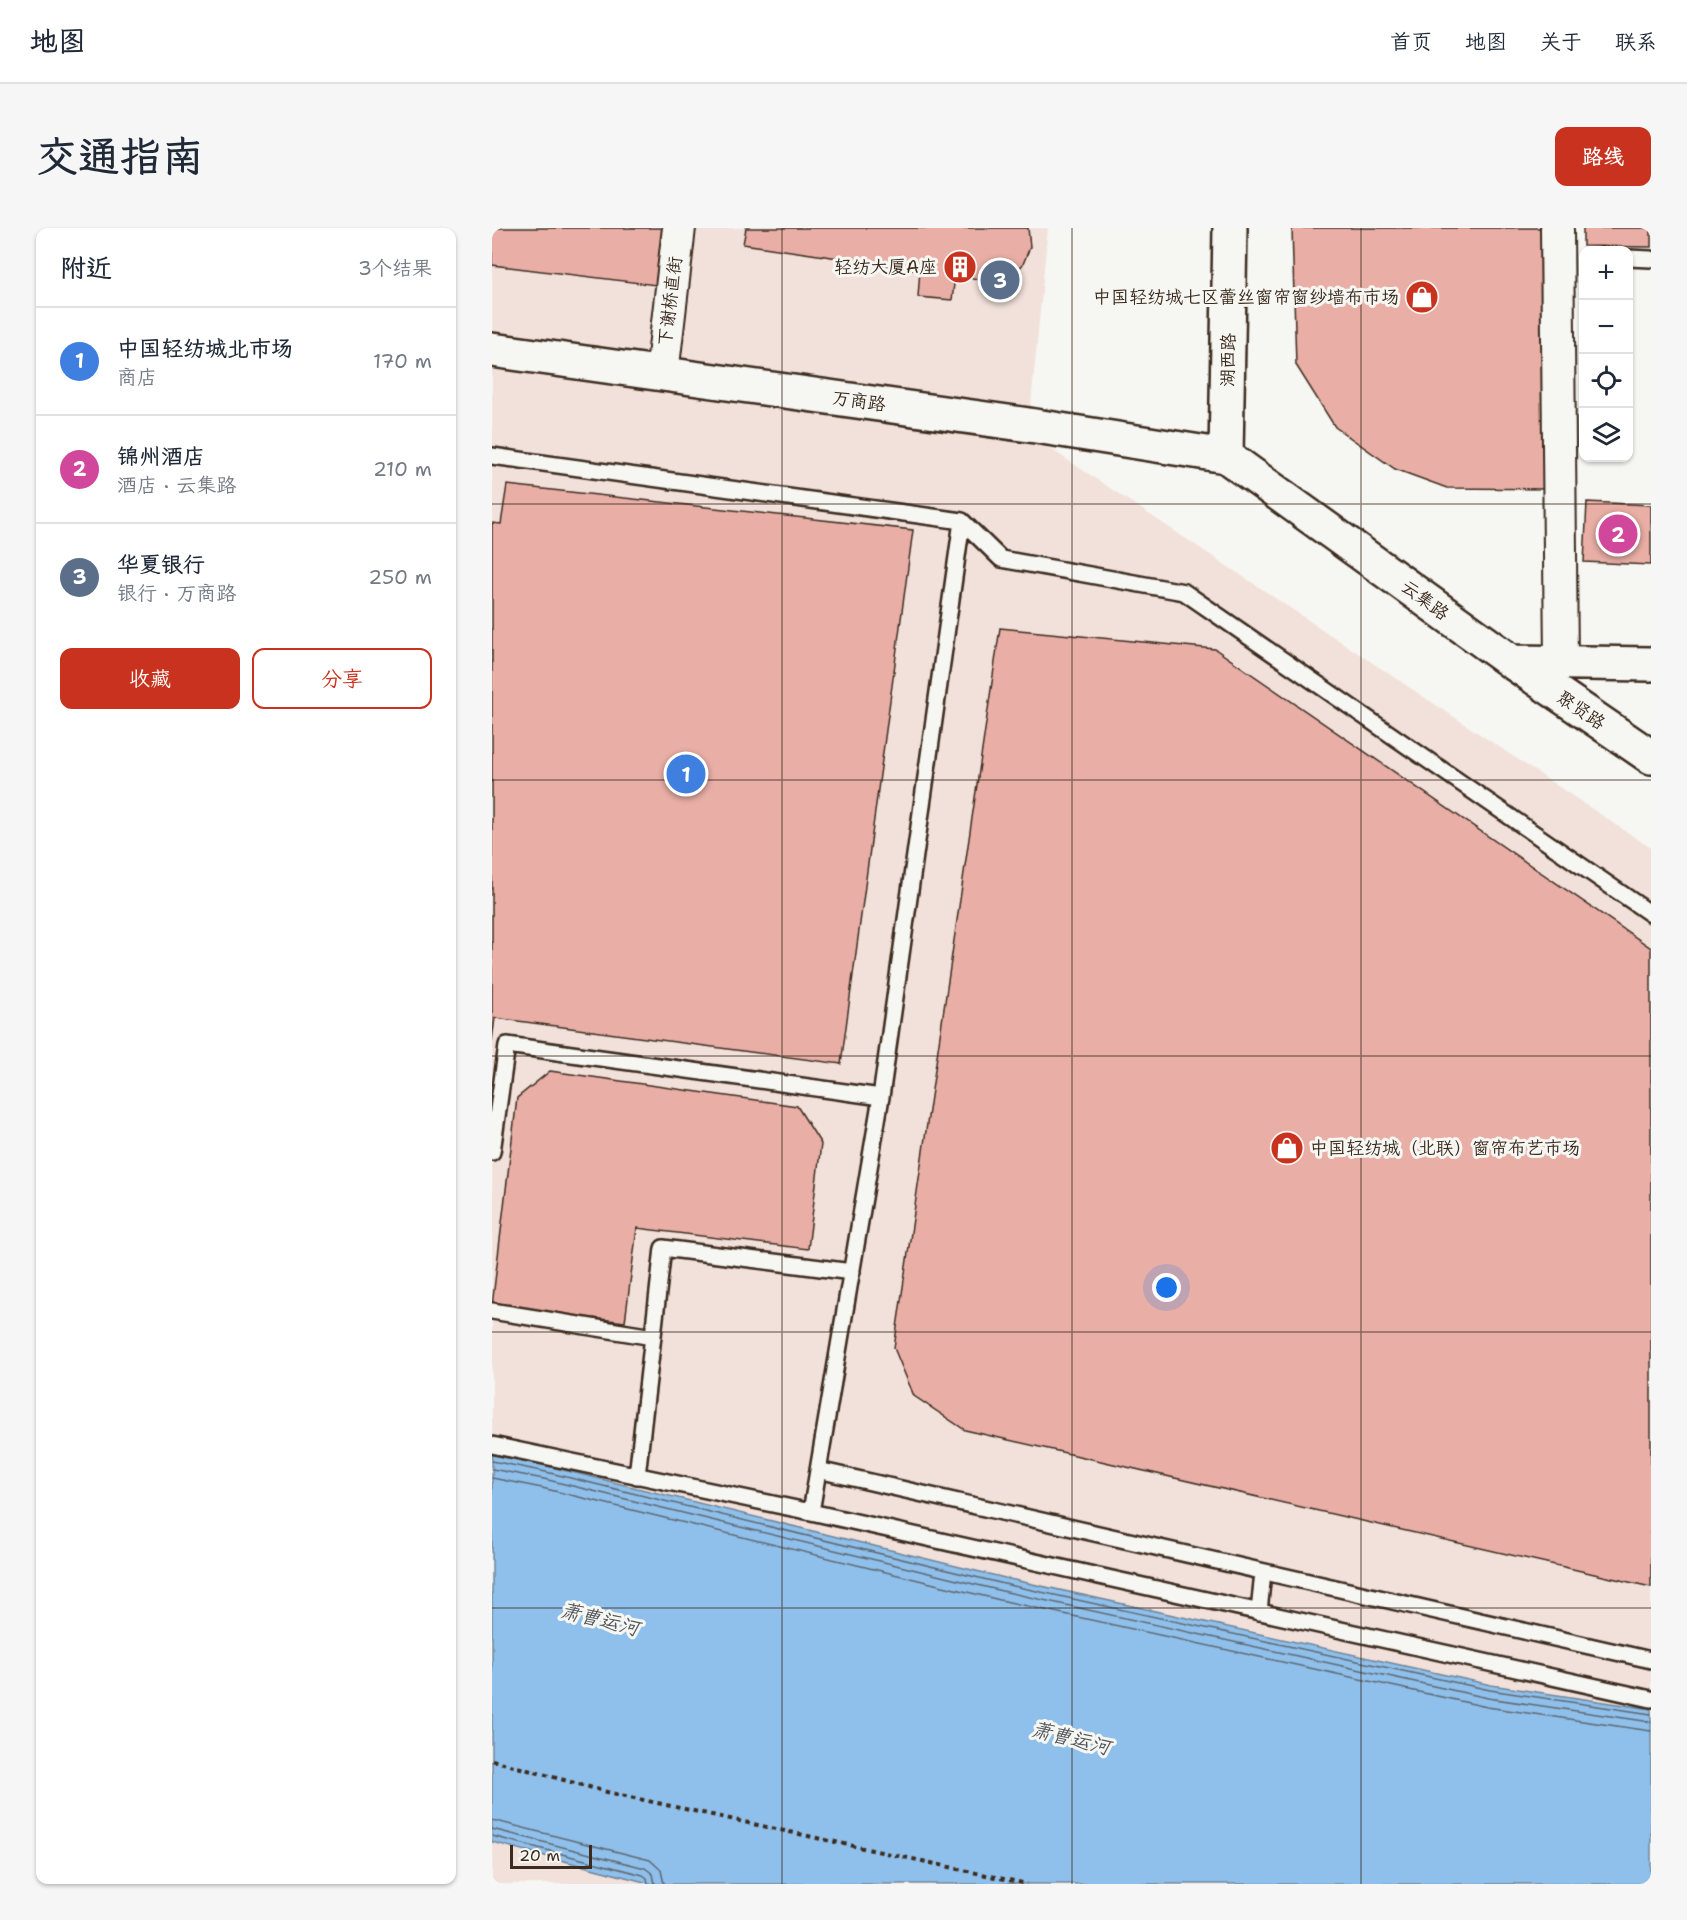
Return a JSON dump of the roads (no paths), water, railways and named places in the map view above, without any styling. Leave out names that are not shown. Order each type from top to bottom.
[{"type":"street","name":"下谢桥直街","points":[[662,374],[679,228]]},
{"type":"street","name":"湖西路","points":[[1226,456],[1230,228]]},
{"type":"street","points":[[1557,228],[1561,663]]},
{"type":"street","name":"万商路","points":[[492,350],[1029,425],[1226,456]]},
{"type":"street","name":"云集路","points":[[1226,456],[1512,662]]},
{"type":"street","points":[[1512,662],[1651,664]]},
{"type":"street","name":"聚贤路","points":[[1512,662],[1651,757]]},
{"type":"lane","points":[[1633,258],[1651,259]]},
{"type":"lane","points":[[492,456],[962,521],[1001,559],[1184,592],[1651,914]]},
{"type":"lane","points":[[811,1512],[881,1097],[962,521]]},
{"type":"lane","points":[[492,1152],[507,1045],[881,1097]]},
{"type":"lane","points":[[637,1476],[663,1248],[852,1272]]},
{"type":"lane","points":[[492,1311],[653,1336]]},
{"type":"lane","points":[[492,1445],[811,1512],[1651,1699]]},
{"type":"lane","points":[[818,1470],[1651,1660]]},
{"type":"lane","points":[[1259,1612],[1263,1572]]},
{"type":"water","name":"萧曹运河","points":[[492,1455],[547,1466],[1005,1578],[1491,1685],[1651,1709],[1651,1884],[652,1884],[492,1842]]},
{"type":"place","name":"轻纺大厦A座","points":[[960,267]]},
{"type":"place","name":"华夏银行","points":[[1000,280]]},
{"type":"place","name":"中国轻纺城七区蕾丝窗帘窗纱墙布市场","points":[[1422,297]]},
{"type":"place","name":"锦州酒店","points":[[1618,534]]},
{"type":"place","name":"中国轻纺城北市场","points":[[686,774]]},
{"type":"place","name":"中国轻纺城（北联）窗帘布艺市场","points":[[1287,1148]]}]
